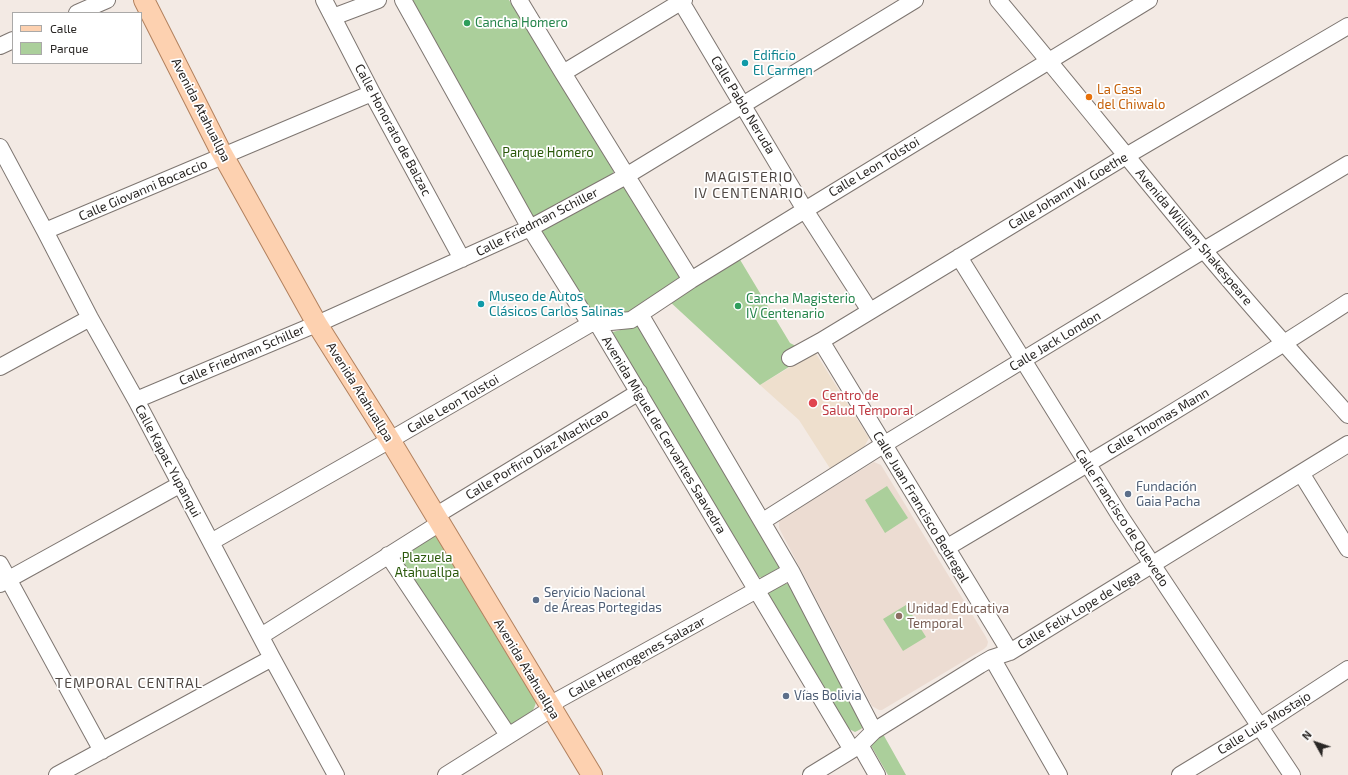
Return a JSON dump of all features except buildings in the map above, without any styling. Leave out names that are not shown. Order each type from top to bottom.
[{"type":"main road","name":"Avenida Atahuallpa","points":[[144,0],[224,156],[317,324],[390,440],[592,775]]},
{"type":"street","points":[[79,12],[107,0]]},
{"type":"street","name":"Calle Honorato de Balzac","points":[[324,0],[372,93],[462,259]]},
{"type":"street","points":[[333,16],[378,0]]},
{"type":"street","name":"Avenida Miguel de Cervantes Saavedra","points":[[403,0],[530,228],[639,392],[757,591],[856,747],[877,775]]},
{"type":"street","points":[[519,0],[563,74],[691,280]]},
{"type":"street","name":"Calle Friedman Schiller","points":[[136,400],[317,324],[530,228],[626,176],[915,0]]},
{"type":"street","name":"Avenida William Shakespeare","points":[[998,0],[1049,60],[1204,250],[1284,344],[1348,415]]},
{"type":"street","name":"Calle Leon Tolstoi","points":[[211,542],[593,323],[631,320],[691,280],[1149,0]]},
{"type":"street","points":[[563,74],[682,1]]},
{"type":"street","name":"Calle Pablo Neruda","points":[[682,1],[805,210],[870,311]]},
{"type":"street","name":"Calle Johann W. Goethe","points":[[790,358],[1126,156],[1348,26]]},
{"type":"street","points":[[0,46],[12,40]]},
{"type":"street","name":"Calle Giovanni Bocaccio","points":[[46,231],[372,93]]},
{"type":"street","name":"Calle Kapac Yupanqui","points":[[0,146],[46,231],[90,318],[136,400],[272,658],[336,775]]},
{"type":"street","name":"Calle Jack London","points":[[763,521],[883,445],[1348,164]]},
{"type":"street","name":"Calle Francisco de Quevedo","points":[[959,257],[1087,464],[1152,565],[1292,775]]},
{"type":"street","name":"Calle Thomas Mann","points":[[946,548],[1284,344],[1348,302]]},
{"type":"street","points":[[640,314],[792,571],[874,731]]},
{"type":"street","points":[[0,367],[90,318]]},
{"type":"street","name":"Calle Juan Francisco Bedregal","points":[[820,341],[1010,652]]},
{"type":"street","name":"Calle Porfirio Díaz Machicao","points":[[261,636],[388,555],[438,520],[639,392]]},
{"type":"street","name":"Calle Felix Lope de Vega","points":[[811,775],[856,747],[874,731],[992,658],[1010,652],[1348,444]]},
{"type":"street","points":[[1301,473],[1348,548]]},
{"type":"street","points":[[4,582],[181,484]]},
{"type":"street","points":[[388,555],[508,735]]},
{"type":"street","points":[[0,564],[4,582],[102,751]]},
{"type":"street","name":"Calle Hermogenes Salazar","points":[[446,775],[551,709],[558,700],[792,571]]},
{"type":"street","points":[[57,775],[272,658]]},
{"type":"street","points":[[992,658],[1059,775]]},
{"type":"street","name":"Calle Luis Mostajo","points":[[1180,775],[1348,670]]},
{"type":"shaded area","name":"Centro de Salud Temporal","points":[[815,352],[869,438],[863,449],[831,470],[799,420],[760,385]]},
{"type":"shaded area","name":"Unidad Educativa Temporal","points":[[874,462],[881,465],[988,642],[984,649],[882,710],[872,706],[779,528],[779,520]]},
{"type":"green space","name":"Parque Homero","points":[[411,0],[509,0],[614,169],[612,176],[534,221]]},
{"type":"green space","name":"Parque Homero","points":[[620,185],[626,187],[681,275],[680,281],[631,313],[590,310],[542,234],[542,231]]},
{"type":"green space","points":[[739,258],[790,343],[796,346],[800,360],[760,385],[668,300]]},
{"type":"green space","points":[[640,325],[782,562],[779,571],[764,579],[755,575],[609,333]]},
{"type":"green space","points":[[887,486],[908,518],[885,533],[865,500]]},
{"type":"green space","name":"Plazuela Atahuallpa","points":[[434,535],[438,538],[536,702],[532,712],[529,715],[508,730],[394,558]]},
{"type":"green space","points":[[783,584],[790,584],[865,725],[861,729],[855,732],[849,729],[764,597],[770,590]]},
{"type":"green space","points":[[906,605],[926,637],[903,651],[883,619]]},
{"type":"green space","points":[[883,734],[906,775],[888,775],[870,744]]},
{"type":"place","name":"Cancha Homero","points":[[467,23]]},
{"type":"place","name":"Edificio El Carmen","points":[[745,63]]},
{"type":"place","name":"La Casa del Chiwalo","points":[[1089,97]]},
{"type":"place","name":"Museo de Autos Clásicos Carlos Salinas","points":[[481,304]]},
{"type":"place","name":"Cancha Magisterio IV Centenario","points":[[738,306]]},
{"type":"place","name":"Centro de Salud Temporal","points":[[813,403]]},
{"type":"place","name":"Fundación Gaia Pacha","points":[[1128,494]]},
{"type":"place","name":"Servicio Nacional de Áreas Portegidas","points":[[536,600]]},
{"type":"place","name":"Unidad Educativa Temporal","points":[[899,616]]},
{"type":"place","name":"Vías Bolivia","points":[[786,696]]},
{"type":"district","name":"MAGISTERIO IV CENTENARIO","points":[[749,186]]},
{"type":"district","name":"TEMPORAL CENTRAL","points":[[129,683]]}]
